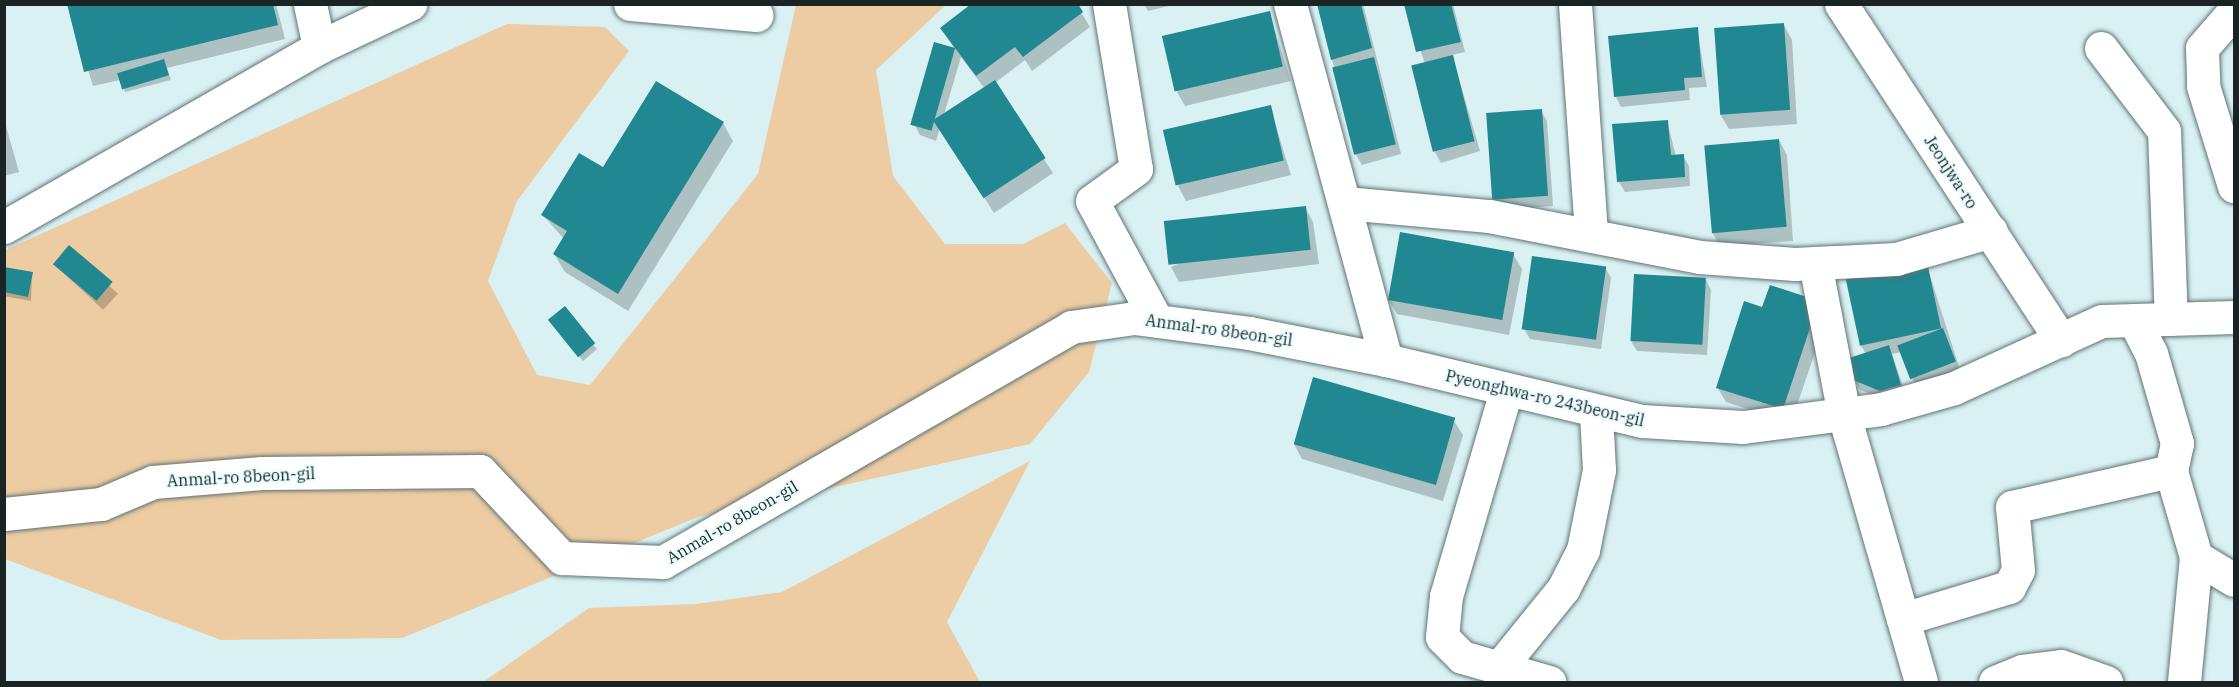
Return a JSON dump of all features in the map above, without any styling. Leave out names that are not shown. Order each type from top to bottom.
[{"type":"street","points":[[310,4],[319,47]]},
{"type":"street","points":[[4,227],[319,47],[410,4]]},
{"type":"street","points":[[630,4],[757,15]]},
{"type":"street","points":[[1109,4],[1136,169],[1092,201],[1156,321]]},
{"type":"street","points":[[1290,4],[1386,360]]},
{"type":"street","points":[[1575,4],[1591,235]]},
{"type":"street","name":"Jeonjwa-ro","points":[[1841,4],[2061,340]]},
{"type":"street","points":[[2235,11],[2202,48],[2203,86],[2235,186]]},
{"type":"street","points":[[2101,48],[2164,131],[2171,319]]},
{"type":"street","points":[[1345,203],[1489,216],[1700,257],[1815,263],[1896,259],[1991,231]]},
{"type":"street","points":[[1815,263],[1844,415],[1921,682]]},
{"type":"street","name":"Pyeonghwa-ro 243beon-gil","points":[[1386,360],[1596,412],[1702,428],[1844,415],[1954,388],[2102,321],[2235,317]]},
{"type":"street","name":"Anmal-ro 8beon-gil","points":[[4,514],[100,504],[153,482],[262,473],[480,471],[562,558],[663,562],[1071,327],[1134,318],[1386,360]]},
{"type":"street","points":[[2134,320],[2151,353],[2177,443],[2171,471],[2196,557],[2184,682]]},
{"type":"street","points":[[1506,391],[1446,596],[1442,637],[1462,657],[1549,682]]},
{"type":"street","points":[[1499,668],[1563,589],[1583,550],[1594,516],[1599,470],[1596,412]]},
{"type":"street","points":[[1903,619],[2009,587],[2018,570],[2012,507],[2171,471]]},
{"type":"street","points":[[2196,557],[2235,580]]},
{"type":"street","points":[[1995,682],[2022,671],[2061,666],[2106,682]]},
{"type":"shaded area","points":[[796,5],[946,5],[876,70],[893,176],[945,244],[1023,244],[1065,223],[1112,283],[1089,372],[1030,444],[698,517],[402,638],[221,640],[5,559],[5,250],[507,24],[605,27],[629,51],[517,201],[488,281],[537,375],[590,385],[758,174]]},
{"type":"shaded area","points":[[1030,461],[947,622],[980,682],[483,682],[589,608],[696,604],[782,592]]},
{"type":"building","points":[[67,4],[273,4],[278,25],[84,72]]},
{"type":"building","points":[[971,4],[1078,4],[1083,12],[1023,57],[1015,47],[976,76],[940,28]]},
{"type":"building","points":[[1317,4],[1361,4],[1372,48],[1331,60]]},
{"type":"building","points":[[1404,4],[1451,4],[1461,42],[1416,52]]},
{"type":"building","points":[[1270,11],[1283,67],[1175,92],[1162,36]]},
{"type":"building","points":[[1784,23],[1790,110],[1720,115],[1714,28]]},
{"type":"building","points":[[1698,27],[1702,77],[1684,78],[1685,90],[1614,97],[1608,36]]},
{"type":"building","points":[[934,42],[955,48],[931,131],[910,125]]},
{"type":"building","points":[[1453,55],[1475,141],[1433,152],[1411,65]]},
{"type":"building","points":[[1374,57],[1396,144],[1354,155],[1332,67]]},
{"type":"building","points":[[164,59],[169,75],[122,90],[117,73]]},
{"type":"building","points":[[995,80],[1046,158],[984,198],[933,120]]},
{"type":"building","points":[[656,81],[724,122],[618,294],[553,254],[567,231],[541,215],[579,153],[603,167]]},
{"type":"building","points":[[1271,105],[1284,161],[1176,186],[1163,130]]},
{"type":"building","points":[[1542,109],[1548,196],[1492,200],[1486,113]]},
{"type":"building","points":[[1668,120],[1671,155],[1684,154],[1685,177],[1617,182],[1612,124]]},
{"type":"building","points":[[1779,139],[1787,227],[1712,233],[1704,146]]},
{"type":"building","points":[[1306,206],[1311,250],[1168,265],[1164,221]]},
{"type":"building","points":[[1400,232],[1514,252],[1502,320],[1388,300]]},
{"type":"building","points":[[69,245],[113,282],[97,301],[53,264]]},
{"type":"building","points":[[1532,256],[1606,266],[1596,340],[1522,329]]},
{"type":"building","points":[[1927,262],[1941,329],[1860,346],[1846,279]]},
{"type":"building","points":[[4,267],[33,272],[28,297],[4,292]]},
{"type":"building","points":[[1634,274],[1706,278],[1702,345],[1630,341]]},
{"type":"building","points":[[1770,285],[1819,301],[1783,409],[1716,388],[1744,301],[1762,307]]},
{"type":"building","points":[[565,306],[595,343],[578,357],[548,320]]},
{"type":"building","points":[[1943,328],[1956,362],[1910,379],[1897,346]]},
{"type":"building","points":[[1889,345],[1901,385],[1880,391],[1853,380],[1846,359]]},
{"type":"building","points":[[1313,377],[1455,418],[1436,485],[1294,444]]}]
